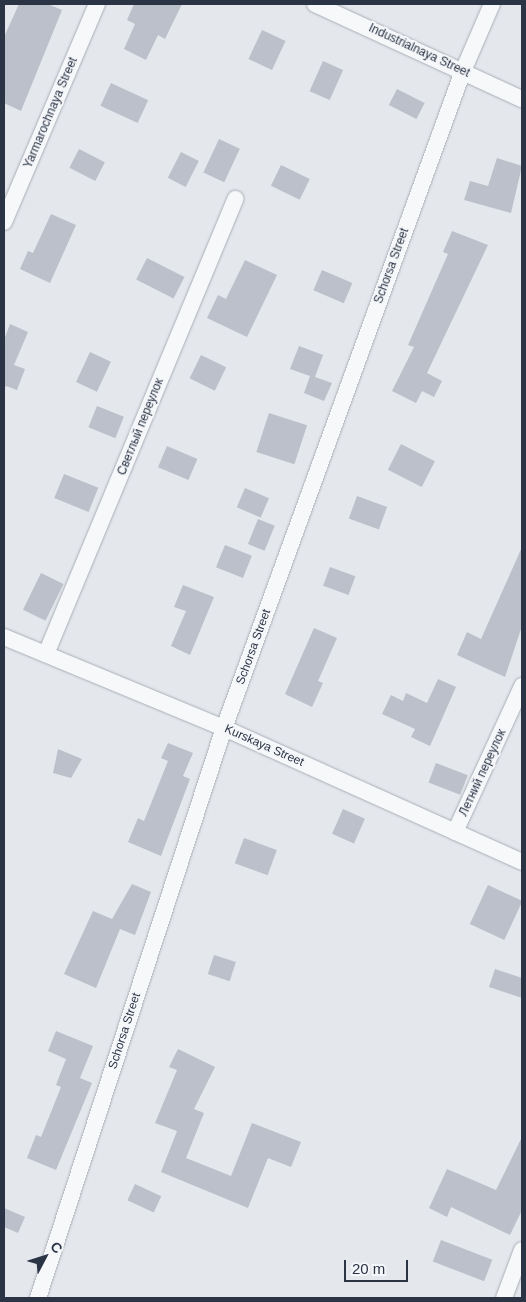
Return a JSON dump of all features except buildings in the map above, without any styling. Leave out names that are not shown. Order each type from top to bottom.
[{"type":"street","name":"Yarmarochnaya Street","points":[[4,222],[97,4]]},
{"type":"street","name":"Industrialnaya Street","points":[[315,4],[522,99]]},
{"type":"street","name":"Schorsa Street","points":[[38,1298],[224,728],[463,71],[492,4]]},
{"type":"street","name":"Светлый переулок","points":[[46,654],[235,199]]},
{"type":"street","name":"Kurskaya Street","points":[[4,637],[224,728],[522,862]]},
{"type":"street","name":"Летний переулок","points":[[455,832],[522,686]]},
{"type":"street","points":[[504,1298],[522,1250]]}]
